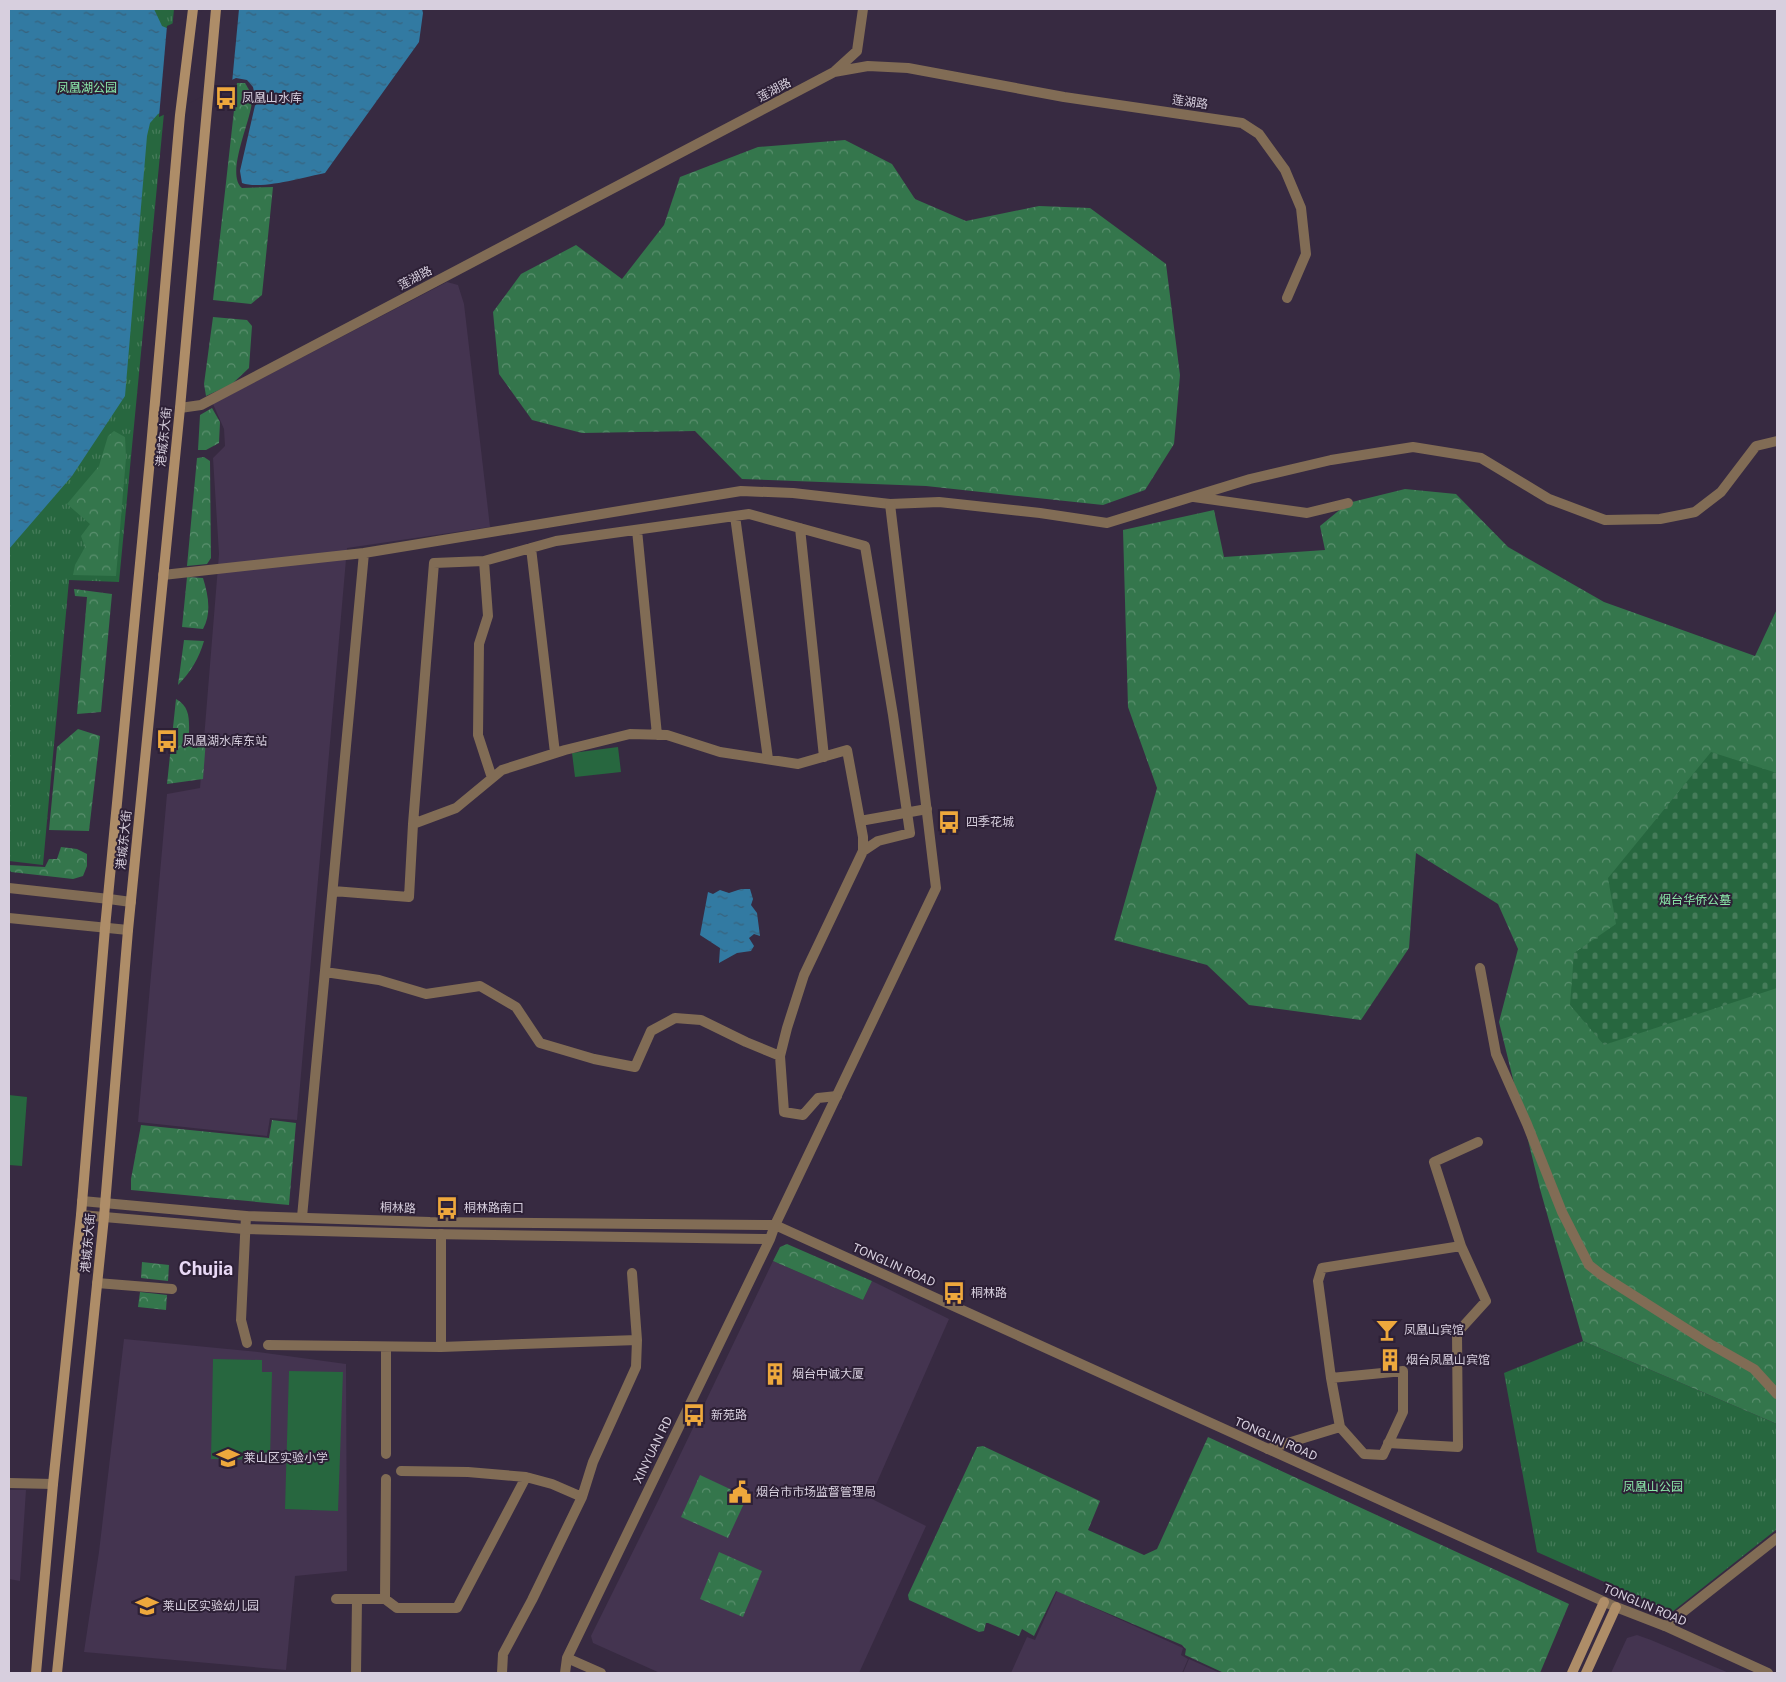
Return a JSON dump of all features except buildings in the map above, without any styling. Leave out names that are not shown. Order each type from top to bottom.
[{"type":"main road","name":"港城东大街","points":[[36,1673],[53,1484],[81,1215],[105,928],[180,115],[193,9]]},
{"type":"main road","name":"港城东大街","points":[[57,1673],[104,1217],[128,930],[180,408],[216,9]]},
{"type":"main road","points":[[1572,1673],[1604,1602]]},
{"type":"main road","points":[[1586,1673],[1616,1607]]},
{"type":"street","points":[[834,72],[857,51],[863,9]]},
{"type":"street","name":"莲湖路","points":[[180,408],[201,405],[834,72],[868,66],[908,68],[1064,97],[1242,122],[1259,134],[1285,170],[1301,208],[1306,254],[1287,298]]},
{"type":"street","points":[[163,575],[364,553],[741,491],[793,493],[890,504],[939,502],[1107,522],[1250,479],[1331,460],[1413,447],[1481,458],[1548,499],[1605,520],[1660,519],[1695,512],[1721,492],[1756,446],[1777,441]]},
{"type":"street","points":[[1191,497],[1307,513],[1348,503]]},
{"type":"street","points":[[770,1239],[936,888],[890,504]]},
{"type":"street","points":[[333,891],[408,897],[434,563],[484,561],[556,541],[749,514],[865,546],[910,833],[878,841],[864,851],[804,976],[780,1056],[784,1112],[803,1115],[818,1098],[837,1096]]},
{"type":"street","points":[[735,516],[768,759]]},
{"type":"street","points":[[800,528],[824,757]]},
{"type":"street","points":[[637,530],[657,734]]},
{"type":"street","points":[[531,548],[555,753]]},
{"type":"street","points":[[302,1218],[364,553]]},
{"type":"street","points":[[484,561],[488,616],[479,644],[478,735],[492,778]]},
{"type":"street","points":[[413,824],[456,808],[502,770],[555,753],[630,734],[657,734],[668,735],[720,752],[798,764],[847,750],[864,851]]},
{"type":"street","points":[[860,821],[927,809]]},
{"type":"street","points":[[9,888],[131,902]]},
{"type":"street","points":[[9,918],[128,930]]},
{"type":"street","points":[[1480,968],[1496,1054],[1562,1212],[1589,1265],[1603,1276],[1694,1334],[1754,1369],[1777,1394]]},
{"type":"street","points":[[325,972],[380,980],[426,994],[480,986],[516,1007],[540,1043],[594,1059],[635,1067],[651,1031],[675,1018],[701,1020],[780,1056]]},
{"type":"street","points":[[1388,1443],[1458,1447],[1457,1332],[1486,1301],[1461,1246],[1434,1162],[1478,1142]]},
{"type":"street","name":"桐林路","points":[[82,1201],[246,1216],[302,1218],[430,1222],[775,1225]]},
{"type":"street","name":"桐林路","points":[[81,1215],[244,1229],[770,1239]]},
{"type":"street","points":[[246,1216],[241,1320],[247,1343]]},
{"type":"street","name":"TONGLIN ROAD","points":[[775,1225],[1604,1602],[1665,1626],[1768,1673]]},
{"type":"street","points":[[441,1346],[442,1234]]},
{"type":"street","name":"XINYUAN RD","points":[[565,1673],[567,1658],[770,1239]]},
{"type":"street","points":[[1331,1378],[1403,1371],[1404,1412],[1383,1455],[1364,1454],[1340,1427],[1331,1378],[1318,1281],[1322,1268],[1461,1246]]},
{"type":"street","points":[[502,1673],[504,1654],[582,1497],[593,1462],[636,1367],[632,1273]]},
{"type":"street","points":[[97,1283],[172,1289]]},
{"type":"street","points":[[268,1346],[441,1346],[636,1340]]},
{"type":"street","points":[[386,1346],[386,1454]]},
{"type":"street","points":[[1268,1449],[1340,1427]]},
{"type":"street","points":[[401,1471],[468,1472],[526,1477],[552,1484],[582,1497]]},
{"type":"street","points":[[336,1599],[385,1598],[396,1608],[457,1608],[526,1477]]},
{"type":"street","points":[[385,1598],[386,1479]]},
{"type":"street","points":[[9,1483],[53,1484]]},
{"type":"street","points":[[1665,1626],[1777,1538]]},
{"type":"street","points":[[356,1599],[356,1673]]},
{"type":"street","points":[[567,1658],[601,1673]]},
{"type":"shaded area","points":[[447,282],[458,285],[464,304],[490,527],[347,548],[297,1120],[270,1118],[267,1136],[138,1122],[167,794],[200,788],[219,554],[213,458],[225,446],[224,429],[213,404]]},
{"type":"shaded area","points":[[773,1261],[863,1300],[872,1281],[949,1319],[870,1498],[926,1526],[859,1673],[660,1673],[593,1643],[591,1636]]},
{"type":"shaded area","name":"莱山区实验小学","points":[[124,1339],[258,1352],[346,1364],[347,1571],[295,1576],[286,1670],[84,1652],[99,1552]]},
{"type":"shaded area","points":[[9,1490],[26,1490],[20,1581],[9,1579]]},
{"type":"shaded area","points":[[1057,1591],[1183,1648],[1181,1655],[1188,1659],[1182,1673],[1011,1673],[1027,1637],[1035,1640]]},
{"type":"shaded area","points":[[1637,1635],[1729,1673],[1611,1673],[1627,1638]]},
{"type":"shaded area","points":[[1189,1659],[1220,1673],[1183,1673]]},
{"type":"green space","name":"凤凰湖公园","points":[[9,9],[174,9],[119,582],[69,580],[43,865],[9,861]]},
{"type":"green space","points":[[237,83],[245,83],[251,94],[252,101],[237,160],[236,171],[238,181],[242,188],[273,187],[262,295],[251,304],[213,300]]},
{"type":"green space","points":[[845,140],[892,164],[915,199],[966,221],[1039,206],[1090,208],[1166,264],[1180,375],[1174,444],[1145,490],[1103,505],[926,486],[742,479],[695,431],[582,433],[532,420],[499,374],[493,312],[521,274],[576,245],[622,279],[664,225],[680,177],[758,147]]},
{"type":"green space","points":[[213,317],[247,320],[252,326],[249,368],[232,384],[206,396],[204,384]]},
{"type":"green space","points":[[212,408],[220,422],[219,443],[206,450],[198,450],[200,415]]},
{"type":"green space","points":[[114,431],[125,437],[126,458],[116,576],[73,575],[75,565],[85,547],[81,536],[90,524],[67,504],[99,466],[108,436]]},
{"type":"green space","points":[[204,457],[210,461],[211,558],[207,564],[187,566],[197,458]]},
{"type":"green space","points":[[1405,489],[1456,494],[1508,547],[1604,602],[1755,656],[1777,609],[1777,1424],[1583,1341],[1540,1189],[1499,1022],[1518,949],[1498,904],[1416,853],[1409,948],[1361,1020],[1249,1005],[1207,965],[1114,940],[1157,788],[1128,707],[1123,530],[1214,510],[1224,557],[1325,550],[1320,526],[1348,503]]},
{"type":"green space","points":[[187,577],[203,578],[208,597],[208,617],[203,629],[182,627]]},
{"type":"green space","points":[[74,589],[112,594],[101,712],[77,714],[87,597],[75,596]]},
{"type":"green space","points":[[184,640],[204,641],[194,664],[178,685]]},
{"type":"green space","points":[[176,699],[187,710],[189,736],[206,739],[203,779],[167,784]]},
{"type":"green space","points":[[78,729],[100,736],[89,831],[49,830],[57,747]]},
{"type":"green space","points":[[618,747],[621,772],[575,777],[572,753]]},
{"type":"green space","name":"烟台华侨公墓","points":[[1711,752],[1777,773],[1777,988],[1604,1045],[1570,1005],[1574,953],[1616,924],[1608,878]]},
{"type":"green space","points":[[61,847],[77,849],[87,854],[87,866],[83,876],[73,879],[11,872],[9,869],[9,865],[45,867],[49,859],[57,859]]},
{"type":"green space","points":[[9,1095],[27,1097],[22,1166],[9,1165]]},
{"type":"green space","points":[[272,1120],[296,1123],[289,1205],[131,1190],[131,1179],[141,1125],[269,1138]]},
{"type":"green space","points":[[787,1244],[872,1281],[863,1300],[773,1261],[780,1247]]},
{"type":"green space","points":[[142,1262],[169,1265],[168,1281],[141,1278]]},
{"type":"green space","points":[[140,1292],[167,1295],[166,1310],[138,1307]]},
{"type":"green space","name":"凤凰山公园","points":[[1583,1341],[1777,1424],[1777,1529],[1672,1612],[1537,1552],[1504,1373]]},
{"type":"green space","points":[[213,1359],[262,1360],[262,1372],[272,1372],[270,1460],[211,1459]]},
{"type":"green space","points":[[289,1371],[343,1372],[338,1511],[285,1509]]},
{"type":"green space","points":[[1208,1437],[1569,1604],[1540,1673],[1224,1673],[1185,1655],[1186,1649],[1182,1645],[1056,1591],[1034,1636],[1022,1629],[1019,1636],[988,1623],[986,1623],[984,1631],[979,1632],[909,1600],[908,1595],[977,1447],[983,1446],[1100,1501],[1088,1530],[1144,1555],[1157,1549]]},
{"type":"green space","points":[[700,1475],[747,1497],[728,1538],[681,1517]]},
{"type":"green space","points":[[719,1552],[762,1571],[743,1617],[700,1599]]},
{"type":"water","name":"凤凰湖公园","points":[[9,9],[154,9],[162,26],[169,29],[212,9],[422,9],[423,13],[419,42],[325,173],[272,184],[250,185],[242,183],[240,171],[256,101],[253,87],[247,80],[236,78],[158,114],[150,123],[147,136],[125,396],[72,476],[9,549]]},
{"type":"water","points":[[741,889],[750,889],[753,899],[751,905],[757,913],[760,936],[754,934],[749,938],[754,946],[751,951],[737,953],[719,963],[720,948],[700,935],[708,892],[713,894],[720,890],[729,893]]},
{"type":"pier","points":[[206,9],[239,9],[232,83],[159,117],[167,26]]},
{"type":"place","name":"凤凰山水库","points":[[226,98]]},
{"type":"place","name":"凤凰湖水库东站","points":[[167,741]]},
{"type":"place","name":"四季花城","points":[[949,822]]},
{"type":"place","name":"桐林路南口","points":[[447,1208]]},
{"type":"place","name":"桐林路","points":[[954,1293]]},
{"type":"place","name":"凤凰山宾馆","points":[[1387,1330]]},
{"type":"place","name":"烟台凤凰山宾馆","points":[[1390,1360]]},
{"type":"place","name":"烟台中诚大厦","points":[[775,1374]]},
{"type":"place","name":"新苑路","points":[[694,1415]]},
{"type":"place","name":"莱山区实验小学","points":[[228,1458]]},
{"type":"place","name":"烟台市市场监督管理局","points":[[740,1492]]},
{"type":"place","name":"莱山区实验幼儿园","points":[[147,1606]]},
{"type":"district","name":"Chujia","points":[[206,1269]]}]
